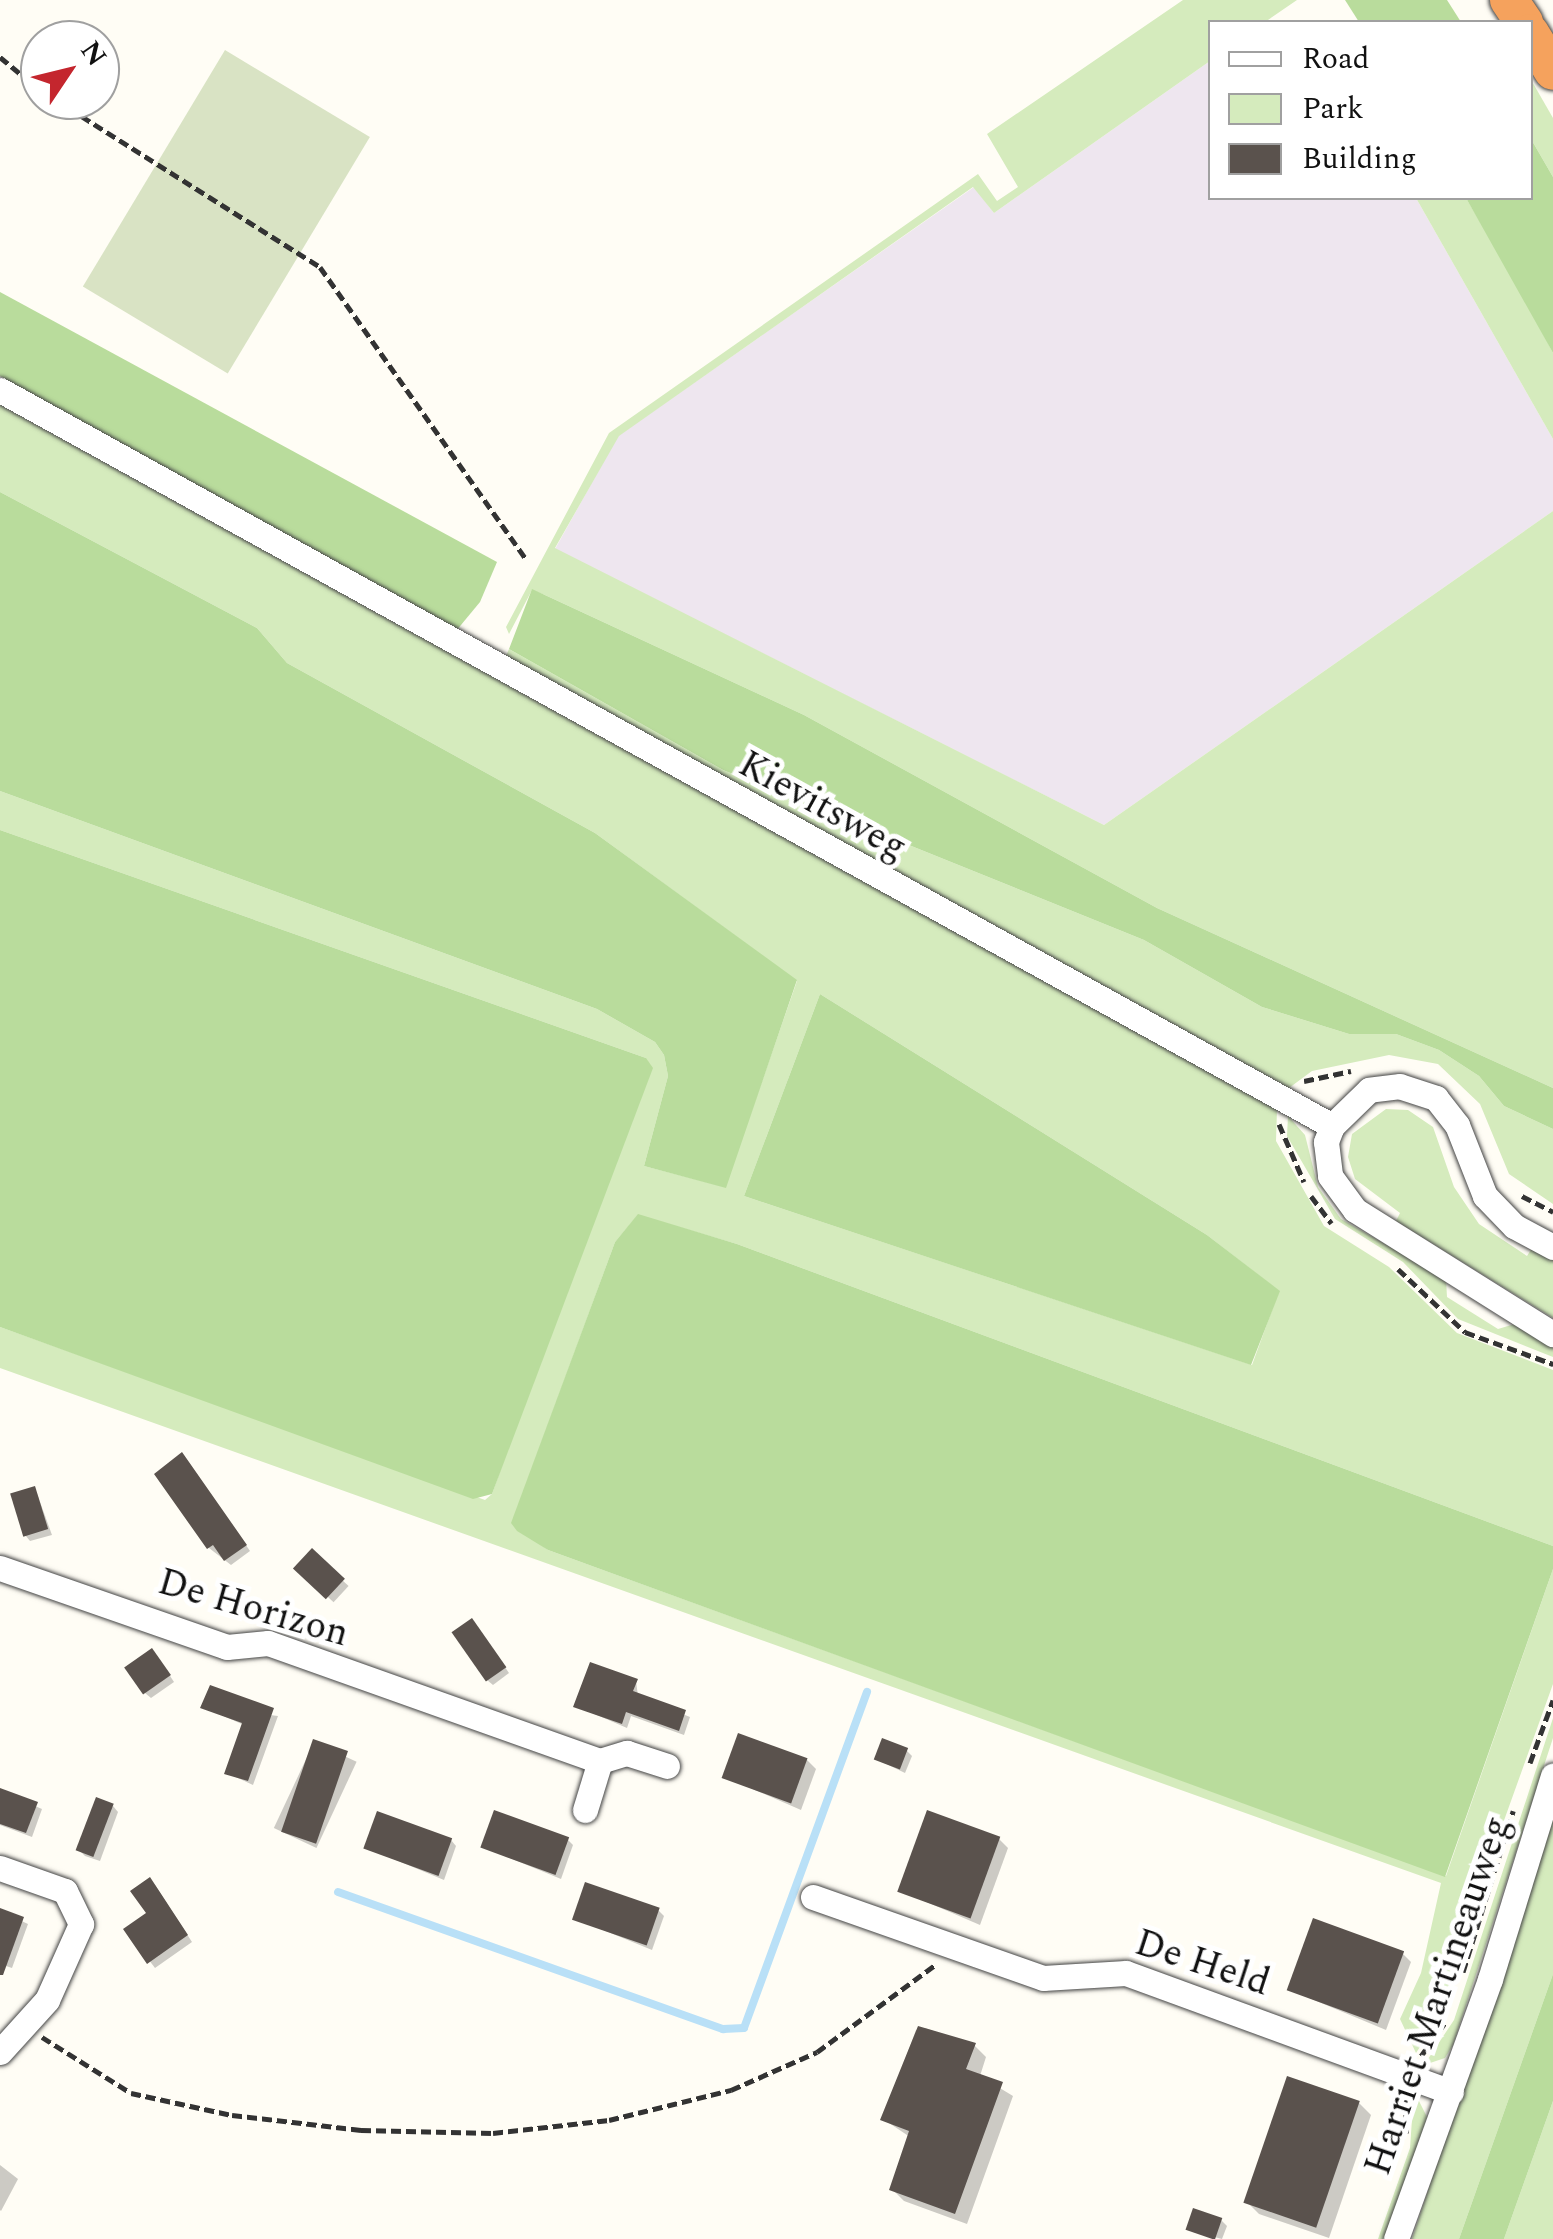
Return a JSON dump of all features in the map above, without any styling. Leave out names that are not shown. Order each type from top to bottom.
[{"type":"highway","points":[[1533,39],[1553,71]]},
{"type":"street","name":"Kievitsweg","points":[[0,390],[1332,1126]]},
{"type":"street","points":[[1553,1247],[1491,1204],[1470,1168],[1458,1125],[1436,1098],[1400,1086],[1369,1090],[1332,1126],[1326,1142],[1330,1176],[1354,1210],[1553,1334]]},
{"type":"street","name":"De Horizon","points":[[0,1568],[227,1647],[268,1643],[600,1761],[627,1752],[668,1766]]},
{"type":"street","points":[[585,1810],[600,1761]]},
{"type":"street","name":"Harriet Martineauweg","points":[[1396,2239],[1450,2092],[1540,1773]]},
{"type":"street","points":[[0,1868],[65,1891],[81,1924],[47,2000],[0,2052]]},
{"type":"street","name":"De Held","points":[[813,1897],[1043,1978],[1126,1974],[1450,2092]]},
{"type":"path","points":[[0,56],[20,73]]},
{"type":"path","points":[[88,120],[320,267],[527,560]]},
{"type":"path","name":"Harriet Martineauweg","points":[[1540,1773],[1553,1700]]},
{"type":"path","name":"Harriet Martineauweg","points":[[1460,1986],[1516,1805]]},
{"type":"path","points":[[26,2026],[130,2093],[232,2115],[342,2128],[492,2133],[609,2120],[731,2090],[817,2052],[907,1991],[956,1946]]},
{"type":"path","name":"Harriet Martineauweg","points":[[1406,2143],[1412,2078],[1451,2014]]},
{"type":"shaded area","points":[[1208,62],[1208,200],[1417,200],[1553,439],[1553,511],[1104,825],[555,549],[618,436],[974,187],[994,213]]},
{"type":"green space","points":[[1183,0],[1297,0],[1268,20],[1208,20],[1208,62],[994,213],[973,187],[619,436],[555,548],[1104,825],[1553,511],[1553,1088],[1157,908],[804,715],[545,595],[532,590],[509,634],[506,627],[609,433],[978,174],[997,201],[1018,187],[987,134]]},
{"type":"green space","points":[[1345,0],[1447,0],[1460,20],[1358,20]]},
{"type":"green space","points":[[225,50],[370,137],[228,374],[83,287]]},
{"type":"green space","points":[[1533,83],[1553,118],[1553,177],[1533,142]]},
{"type":"green space","points":[[1533,142],[1553,177],[1553,353],[1467,200],[1533,200]]},
{"type":"green space","points":[[1417,200],[1467,200],[1519,288],[1553,353],[1553,439]]},
{"type":"green space","points":[[0,292],[497,562],[480,602],[456,631],[0,376]]},
{"type":"green space","points":[[0,405],[1277,1110],[1276,1141],[1324,1226],[1389,1267],[1457,1333],[1553,1370],[1553,1546],[737,1244],[638,1215],[615,1242],[512,1523],[548,1550],[1446,1876],[1553,1569],[1553,1684],[1483,1879],[1448,2004],[1416,2053],[1400,2019],[1421,1973],[1441,1883],[0,1368],[0,1327],[485,1500],[492,1494],[646,1058],[0,830],[0,791],[597,1009],[655,1042],[664,1055],[668,1076],[644,1166],[725,1187],[797,981],[595,833],[287,663],[257,628],[0,492]],"holes":[[[820,994],[1207,1235],[1279,1291],[1252,1365],[744,1196]]]},
{"type":"green space","points":[[0,492],[257,628],[287,663],[595,833],[797,980],[726,1188],[644,1166],[668,1076],[664,1055],[655,1042],[597,1009],[0,791]]},
{"type":"green space","points":[[532,589],[804,715],[1157,908],[1553,1088],[1553,1129],[1504,1106],[1479,1076],[1439,1050],[1396,1034],[1349,1034],[1262,1007],[1144,940],[723,770],[509,649]]},
{"type":"green space","points":[[509,649],[723,770],[1144,940],[1262,1007],[1349,1034],[1396,1034],[1439,1050],[1479,1076],[1504,1106],[1553,1129],[1553,1204],[1509,1174],[1480,1104],[1438,1064],[1389,1055],[1312,1071],[1289,1088],[505,658]]},
{"type":"green space","points":[[0,830],[646,1058],[653,1068],[492,1494],[473,1499],[0,1327]]},
{"type":"green space","points":[[820,994],[1207,1235],[1280,1291],[1251,1365],[744,1196]]},
{"type":"green space","points":[[1386,1109],[1408,1110],[1433,1127],[1454,1187],[1479,1224],[1527,1256],[1532,1248],[1553,1259],[1553,1318],[1396,1221],[1400,1213],[1355,1179],[1348,1157],[1352,1134]]},
{"type":"green space","points":[[1288,1116],[1305,1135],[1318,1187],[1341,1219],[1446,1279],[1447,1297],[1498,1329],[1518,1323],[1553,1347],[1553,1357],[1458,1319],[1403,1262],[1335,1219],[1287,1136]]},
{"type":"green space","points":[[638,1214],[737,1244],[1553,1546],[1553,1569],[1445,1877],[548,1550],[517,1531],[511,1523],[615,1242]]},
{"type":"green space","points":[[1553,1718],[1553,1738],[1453,2045],[1445,2058],[1424,2065],[1454,2020]]},
{"type":"green space","points":[[1553,1813],[1553,1974],[1459,2239],[1412,2239]]},
{"type":"green space","points":[[1553,1974],[1553,2101],[1504,2239],[1459,2239]]},
{"type":"green space","points":[[1414,2091],[1427,2117],[1386,2239],[1378,2239],[1410,2148]]},
{"type":"green space","points":[[1553,2101],[1553,2239],[1504,2239]]},
{"type":"building","points":[[182,1452],[247,1545],[224,1561],[213,1545],[207,1549],[154,1474]]},
{"type":"building","points":[[35,1486],[48,1529],[23,1537],[10,1494]]},
{"type":"building","points":[[312,1548],[345,1579],[326,1599],[293,1568]]},
{"type":"building","points":[[472,1618],[506,1667],[486,1681],[452,1632]]},
{"type":"building","points":[[152,1648],[171,1675],[143,1695],[124,1668]]},
{"type":"building","points":[[590,1662],[638,1679],[633,1691],[686,1710],[679,1731],[626,1712],[622,1724],[573,1707]]},
{"type":"building","points":[[210,1685],[274,1708],[248,1781],[224,1774],[242,1723],[200,1708]]},
{"type":"building","points":[[738,1733],[808,1758],[791,1803],[722,1778]]},
{"type":"building","points":[[882,1738],[908,1748],[900,1770],[874,1759]]},
{"type":"building","points":[[313,1739],[348,1751],[316,1844],[281,1832]]},
{"type":"building","points":[[0,1788],[38,1802],[26,1833],[0,1824]]},
{"type":"building","points":[[96,1797],[114,1804],[93,1857],[76,1850]]},
{"type":"building","points":[[494,1810],[569,1837],[555,1875],[480,1848]]},
{"type":"building","points":[[927,1810],[1000,1837],[971,1918],[897,1892]]},
{"type":"building","points":[[377,1811],[452,1838],[438,1876],[363,1849]]},
{"type":"building","points":[[150,1877],[188,1935],[147,1964],[123,1929],[146,1913],[130,1891]]},
{"type":"building","points":[[585,1882],[660,1908],[647,1946],[572,1920]]},
{"type":"building","points":[[0,1908],[24,1917],[3,1975],[0,1975]]},
{"type":"building","points":[[1313,1918],[1404,1951],[1378,2024],[1287,1990]]},
{"type":"building","points":[[918,2026],[976,2043],[966,2069],[1003,2082],[955,2214],[889,2190],[909,2131],[880,2120]]},
{"type":"building","points":[[1287,2076],[1360,2101],[1316,2228],[1243,2203]]},
{"type":"building","points":[[1193,2208],[1222,2218],[1215,2239],[1186,2230]]},
{"type":"waterway","points":[[338,1892],[723,2029],[744,2028],[867,1692]]}]
